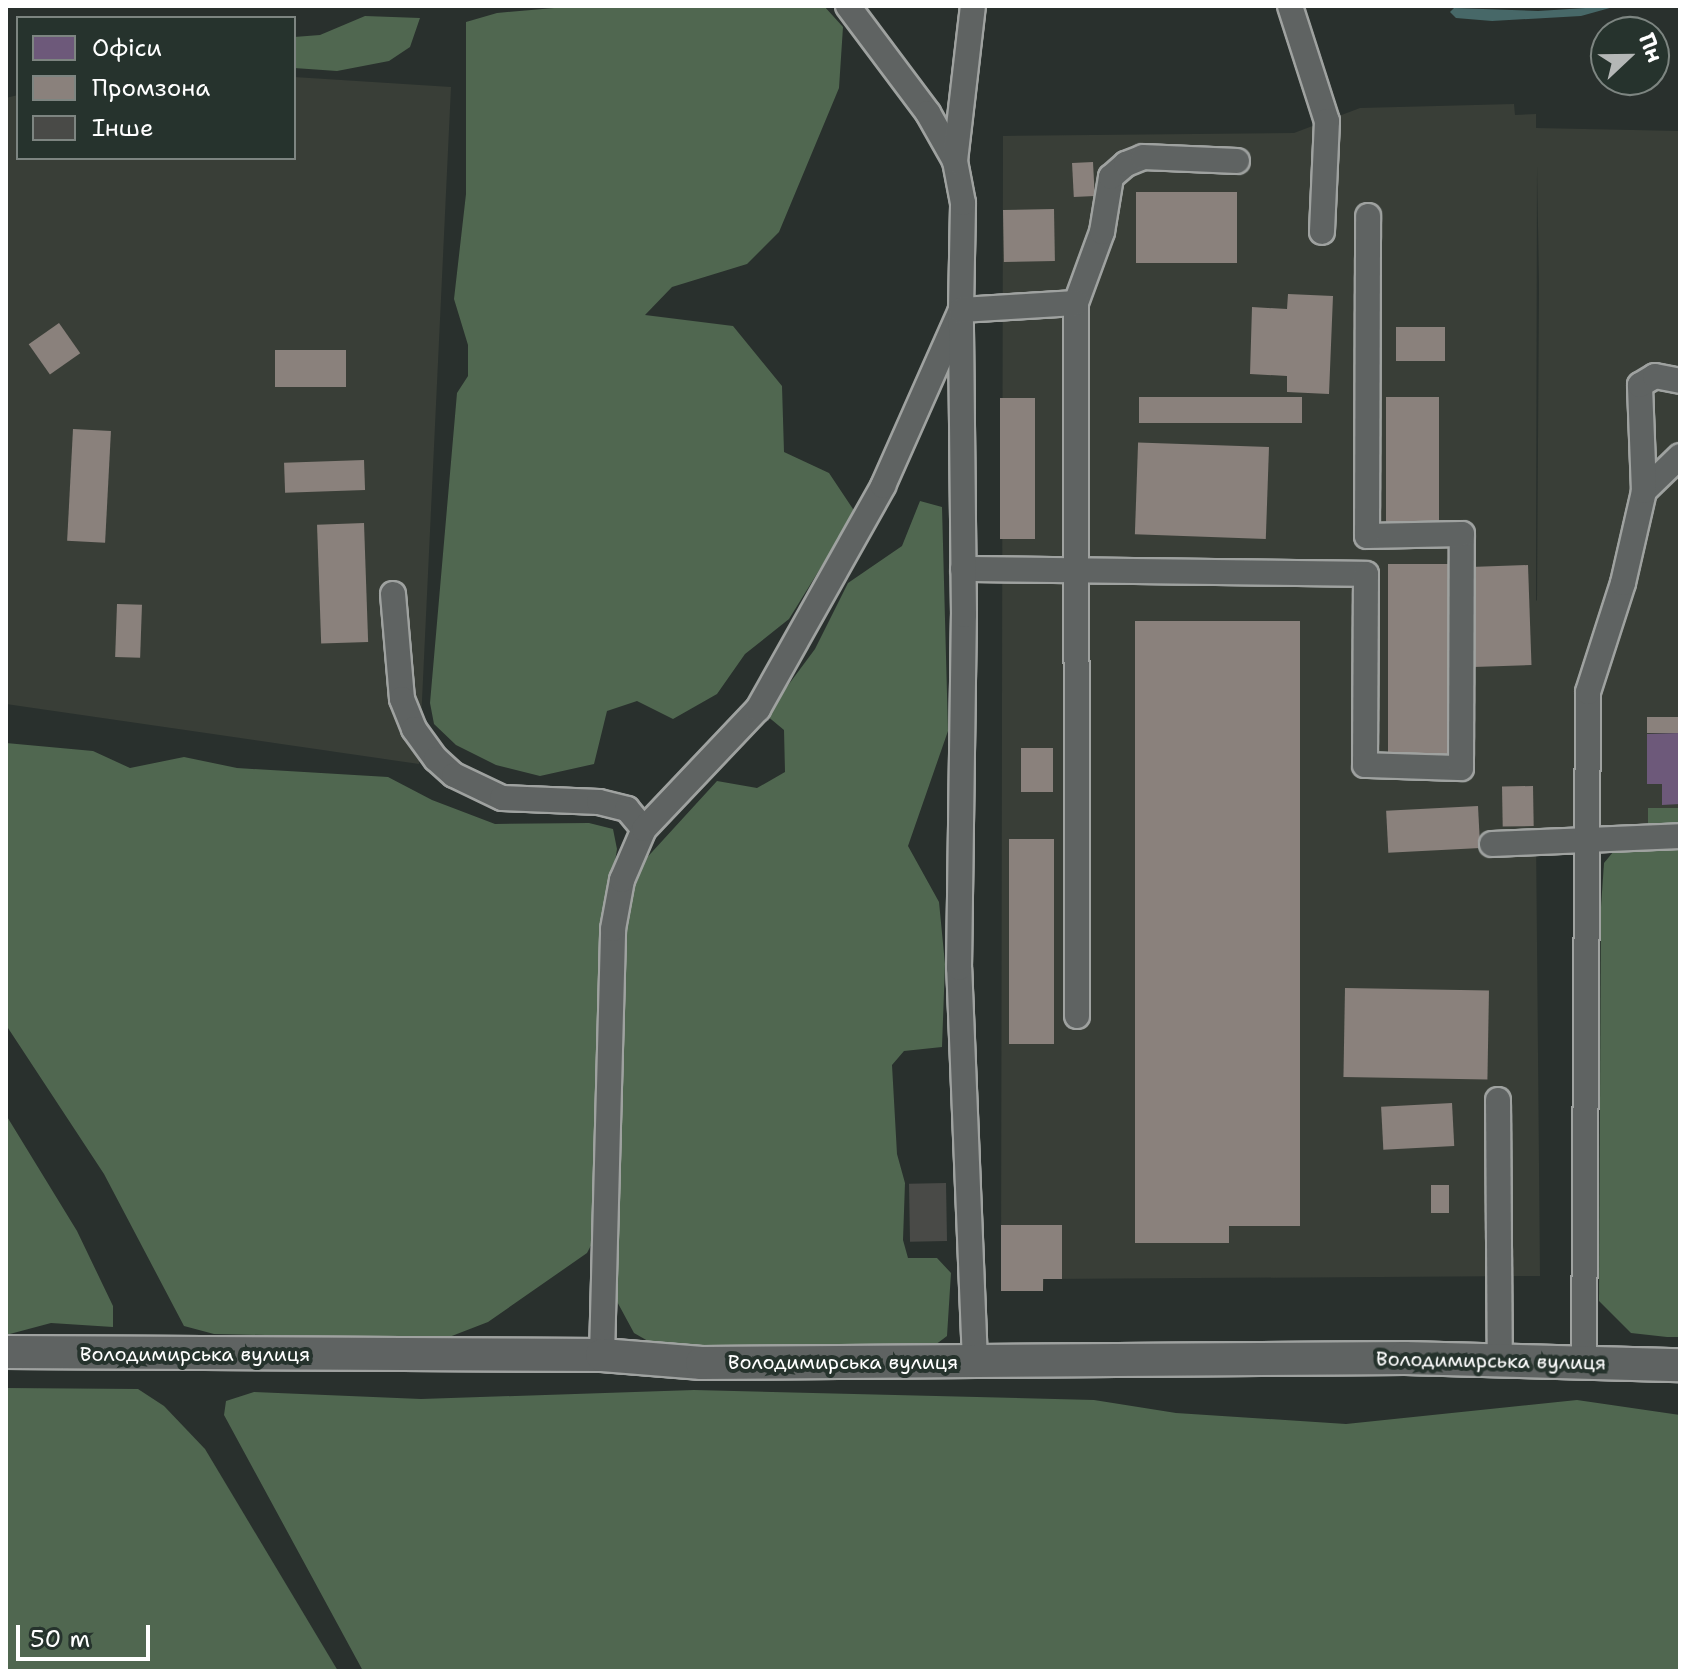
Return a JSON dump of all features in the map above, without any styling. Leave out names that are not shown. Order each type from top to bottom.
[{"type":"main road","name":"Володимирська вулиця","points":[[6,1352],[602,1355],[702,1363],[1405,1358],[1500,1364],[1680,1365]]},
{"type":"street","points":[[848,6],[928,113],[955,161]]},
{"type":"street","points":[[973,6],[955,161],[963,203],[959,968],[975,1362]]},
{"type":"street","points":[[1290,6],[1327,121],[1322,232]]},
{"type":"street","points":[[1077,1016],[1076,303],[1102,232],[1111,177],[1126,164],[1143,157],[1237,161]]},
{"type":"street","points":[[1367,536],[1462,534],[1461,768],[1365,765],[1368,216]]},
{"type":"street","points":[[961,310],[1076,303]]},
{"type":"street","points":[[602,1355],[613,929],[629,855],[644,829],[758,709],[883,486],[961,310]]},
{"type":"street","points":[[1584,1364],[1588,692],[1623,583],[1644,491],[1640,385],[1655,376],[1680,381]]},
{"type":"street","points":[[1644,491],[1680,456]]},
{"type":"street","points":[[963,569],[1366,574]]},
{"type":"street","points":[[393,594],[402,699],[414,729],[436,759],[454,775],[502,798],[599,802],[627,809],[644,829]]},
{"type":"street","points":[[1492,844],[1680,836]]},
{"type":"street","points":[[1498,1100],[1500,1364]]},
{"type":"shaded area","points":[[296,77],[451,87],[419,764],[6,704],[6,98],[16,96],[16,160],[296,160]]},
{"type":"shaded area","points":[[1514,104],[1515,115],[1536,114],[1536,128],[1680,131],[1680,830],[1536,835],[1540,1276],[1044,1279],[1043,1291],[1001,1291],[1003,136],[1294,133],[1360,108]],"holes":[[[1537,165],[1539,286],[1537,601]]]},
{"type":"green space","points":[[577,6],[824,6],[843,27],[839,88],[779,232],[747,264],[672,287],[645,315],[733,326],[782,386],[784,452],[829,473],[855,512],[789,619],[745,654],[717,694],[673,719],[637,701],[607,711],[594,764],[540,776],[496,765],[456,745],[434,724],[430,703],[457,393],[468,376],[468,345],[454,299],[466,194],[466,22],[497,13]]},
{"type":"green space","points":[[365,16],[420,18],[410,47],[389,61],[337,71],[296,68],[296,37],[320,35]]},
{"type":"green space","points":[[920,501],[942,507],[948,731],[908,846],[939,902],[945,964],[942,1047],[904,1051],[892,1065],[897,1154],[905,1183],[903,1240],[908,1258],[937,1258],[951,1273],[947,1336],[935,1345],[655,1345],[634,1333],[614,1296],[624,920],[631,875],[717,781],[757,788],[785,772],[784,730],[766,715],[815,649],[848,583],[902,546]]},
{"type":"green space","points":[[6,743],[93,751],[130,768],[184,757],[237,768],[388,777],[432,800],[495,824],[589,823],[613,829],[617,849],[599,960],[598,1232],[587,1253],[488,1322],[444,1339],[214,1334],[184,1326],[104,1174],[6,1025]]},
{"type":"green space","points":[[1648,808],[1680,808],[1680,828],[1648,828]]},
{"type":"green space","points":[[1680,843],[1680,1337],[1667,1337],[1631,1333],[1599,1301],[1601,907],[1604,863],[1618,846]]},
{"type":"green space","points":[[6,1115],[77,1231],[113,1306],[113,1327],[51,1323],[6,1335]]},
{"type":"green space","points":[[6,1388],[138,1389],[164,1406],[205,1449],[338,1671],[6,1671]]},
{"type":"green space","points":[[694,1390],[1094,1400],[1176,1413],[1346,1424],[1577,1400],[1680,1415],[1680,1671],[363,1671],[224,1415],[226,1401],[254,1392],[421,1399]]},
{"type":"water","points":[[1617,6],[1581,16],[1492,21],[1456,18],[1450,12],[1454,8],[1538,11]]},
{"type":"building: Офіси","points":[[1680,733],[1680,804],[1662,805],[1662,784],[1647,784],[1647,734]]},
{"type":"building: Промзона","points":[[1093,162],[1095,196],[1074,197],[1072,163]]},
{"type":"building: Промзона","points":[[1136,192],[1237,192],[1237,263],[1136,263]]},
{"type":"building: Промзона","points":[[1054,209],[1055,261],[1004,262],[1003,210]]},
{"type":"building: Промзона","points":[[1288,294],[1333,296],[1329,394],[1287,392],[1287,376],[1250,374],[1252,307],[1287,309]]},
{"type":"building: Промзона","points":[[59,323],[80,353],[50,375],[29,344]]},
{"type":"building: Промзона","points":[[1396,327],[1445,327],[1445,361],[1396,361]]},
{"type":"building: Промзона","points":[[275,350],[346,350],[346,387],[275,387]]},
{"type":"building: Промзона","points":[[1139,397],[1302,397],[1302,423],[1139,423]]},
{"type":"building: Промзона","points":[[1386,397],[1439,397],[1439,524],[1386,524]]},
{"type":"building: Промзона","points":[[1000,398],[1035,398],[1035,539],[1000,539]]},
{"type":"building: Промзона","points":[[73,429],[111,431],[105,543],[67,541]]},
{"type":"building: Промзона","points":[[1138,442],[1269,447],[1266,539],[1135,534]]},
{"type":"building: Промзона","points":[[364,460],[365,490],[285,493],[284,463]]},
{"type":"building: Промзона","points":[[364,523],[368,642],[321,644],[317,525]]},
{"type":"building: Промзона","points":[[1388,564],[1452,564],[1452,760],[1388,760]]},
{"type":"building: Промзона","points":[[1528,565],[1531,665],[1474,667],[1470,567]]},
{"type":"building: Промзона","points":[[117,604],[142,605],[140,658],[115,657]]},
{"type":"building: Промзона","points":[[1135,621],[1300,621],[1300,1226],[1229,1226],[1229,1243],[1135,1243]]},
{"type":"building: Промзона","points":[[1647,717],[1680,717],[1680,733],[1647,733]]},
{"type":"building: Промзона","points":[[1021,748],[1053,748],[1053,792],[1021,792]]},
{"type":"building: Промзона","points":[[1533,786],[1534,826],[1503,827],[1502,787]]},
{"type":"building: Промзона","points":[[1478,806],[1480,848],[1388,853],[1386,811]]},
{"type":"building: Промзона","points":[[1009,839],[1054,839],[1054,1044],[1009,1044]]},
{"type":"building: Промзона","points":[[1345,988],[1489,991],[1487,1079],[1343,1077]]},
{"type":"building: Промзона","points":[[1452,1103],[1454,1146],[1383,1150],[1381,1107]]},
{"type":"building: Промзона","points":[[1431,1185],[1449,1185],[1449,1213],[1431,1213]]},
{"type":"building: Промзона","points":[[1001,1225],[1062,1225],[1062,1279],[1043,1279],[1043,1291],[1001,1291]]},
{"type":"building: Інше","points":[[946,1183],[947,1241],[910,1242],[909,1184]]}]
